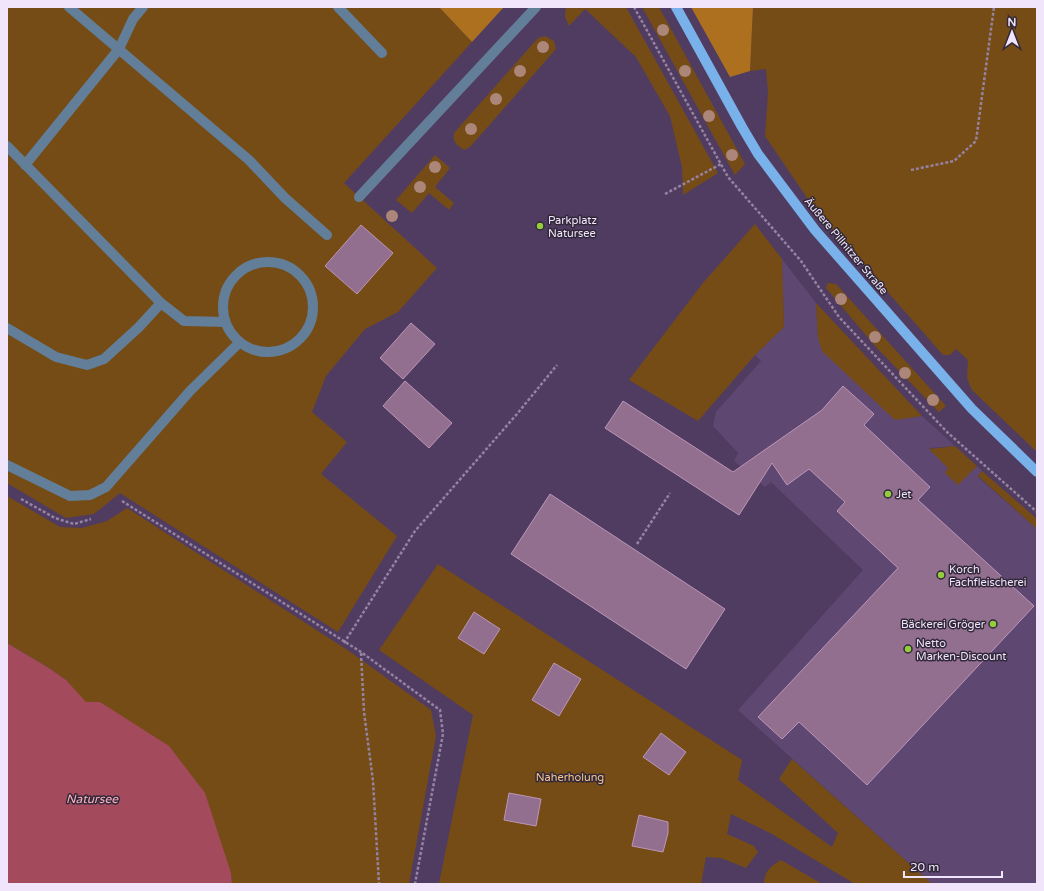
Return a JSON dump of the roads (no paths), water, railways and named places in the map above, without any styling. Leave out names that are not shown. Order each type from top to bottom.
[{"type":"main road","name":"Äußere Pillnitzer Straße","points":[[676,7],[758,154],[815,230],[972,409],[1037,472]]},
{"type":"lane","points":[[69,7],[249,160],[285,198],[327,235]]},
{"type":"lane","points":[[26,165],[119,49],[133,19],[143,7]]},
{"type":"lane","points":[[338,7],[382,53]]},
{"type":"lane","points":[[359,197],[536,7]]},
{"type":"lane","points":[[7,146],[161,303],[184,321],[225,322]]},
{"type":"lane","points":[[271,262],[285,265],[296,272],[305,281],[311,293],[313,305],[312,318],[307,330],[299,340],[288,348],[276,352],[263,352],[251,349],[239,342],[231,333],[225,322],[222,307],[225,293],[232,280],[242,270],[256,263],[271,262]]},
{"type":"lane","points":[[7,328],[56,357],[87,365],[104,359],[139,327],[161,303]]},
{"type":"lane","points":[[7,465],[70,496],[90,495],[106,487],[190,391],[239,342]]},
{"type":"water","name":"Natursee","points":[[7,643],[66,680],[86,702],[100,702],[169,746],[205,793],[231,873],[232,884],[7,884]]},
{"type":"place","name":"Parkplatz Natursee","points":[[540,226]]},
{"type":"place","name":"Jet","points":[[888,494]]},
{"type":"place","name":"Korch Fachfleischerei","points":[[941,575]]},
{"type":"place","name":"Bäckerei Gröger","points":[[993,624]]},
{"type":"place","name":"Netto Marken-Discount","points":[[908,649]]},
{"type":"park label","name":"Naherholung","points":[[570,777]]}]
